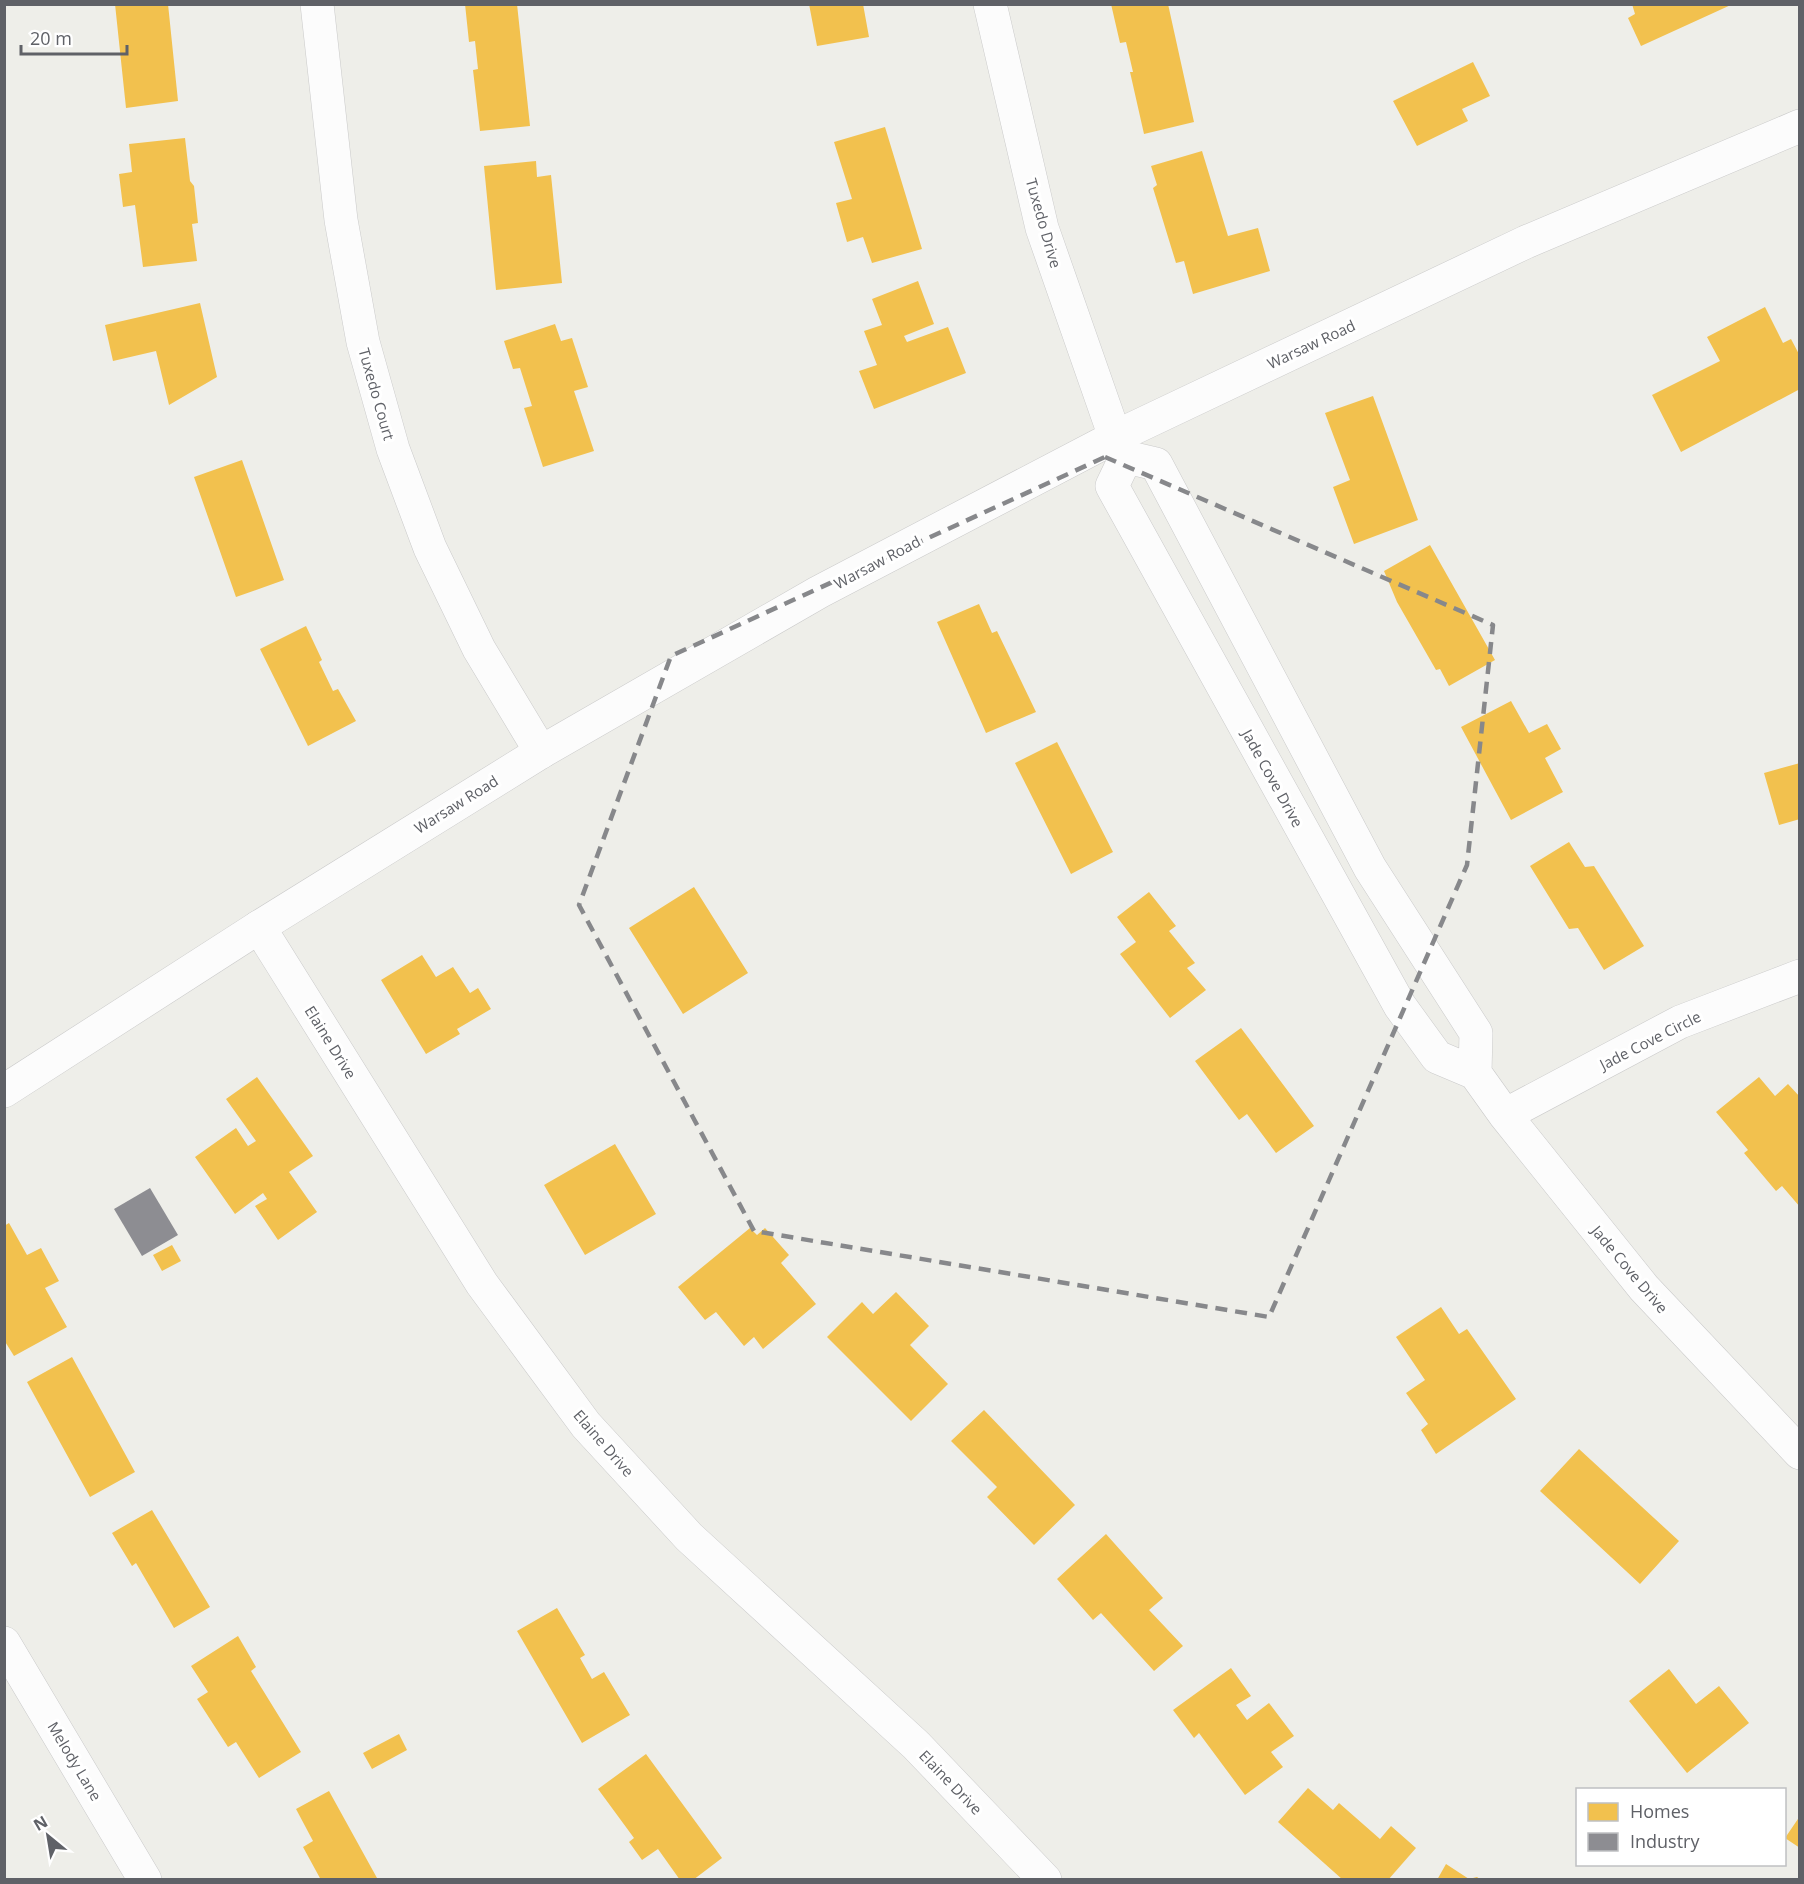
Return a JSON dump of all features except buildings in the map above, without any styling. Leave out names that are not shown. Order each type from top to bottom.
[{"type":"street","name":"Tuxedo Court","points":[[317,4],[341,220],[363,342],[393,449],[430,548],[474,639],[541,752]]},
{"type":"street","name":"Tuxedo Drive","points":[[990,4],[1042,228],[1120,447]]},
{"type":"street","name":"Warsaw Road","points":[[4,1092],[259,927],[541,752],[819,592],[1120,447],[1526,242],[1800,126]]},
{"type":"street","points":[[1120,447],[1156,464],[1370,868],[1476,1033],[1475,1073]]},
{"type":"street","name":"Jade Cove Drive","points":[[1120,447],[1112,486],[1400,1006],[1437,1057],[1475,1073],[1505,1115],[1644,1288],[1800,1452]]},
{"type":"street","points":[[1281,792],[1319,772]]},
{"type":"street","points":[[1354,922],[1391,901]]},
{"type":"street","name":"Elaine Drive","points":[[259,927],[482,1284],[586,1425],[689,1538],[916,1745],[1045,1880]]},
{"type":"street","name":"Jade Cove Circle","points":[[1505,1115],[1680,1022],[1800,976]]},
{"type":"street","name":"Melody Lane","points":[[4,1643],[145,1880]]},
{"type":"highlighted area","points":[[1105,457],[1493,625],[1467,865],[1269,1317],[754,1231],[579,905],[671,656]]}]
